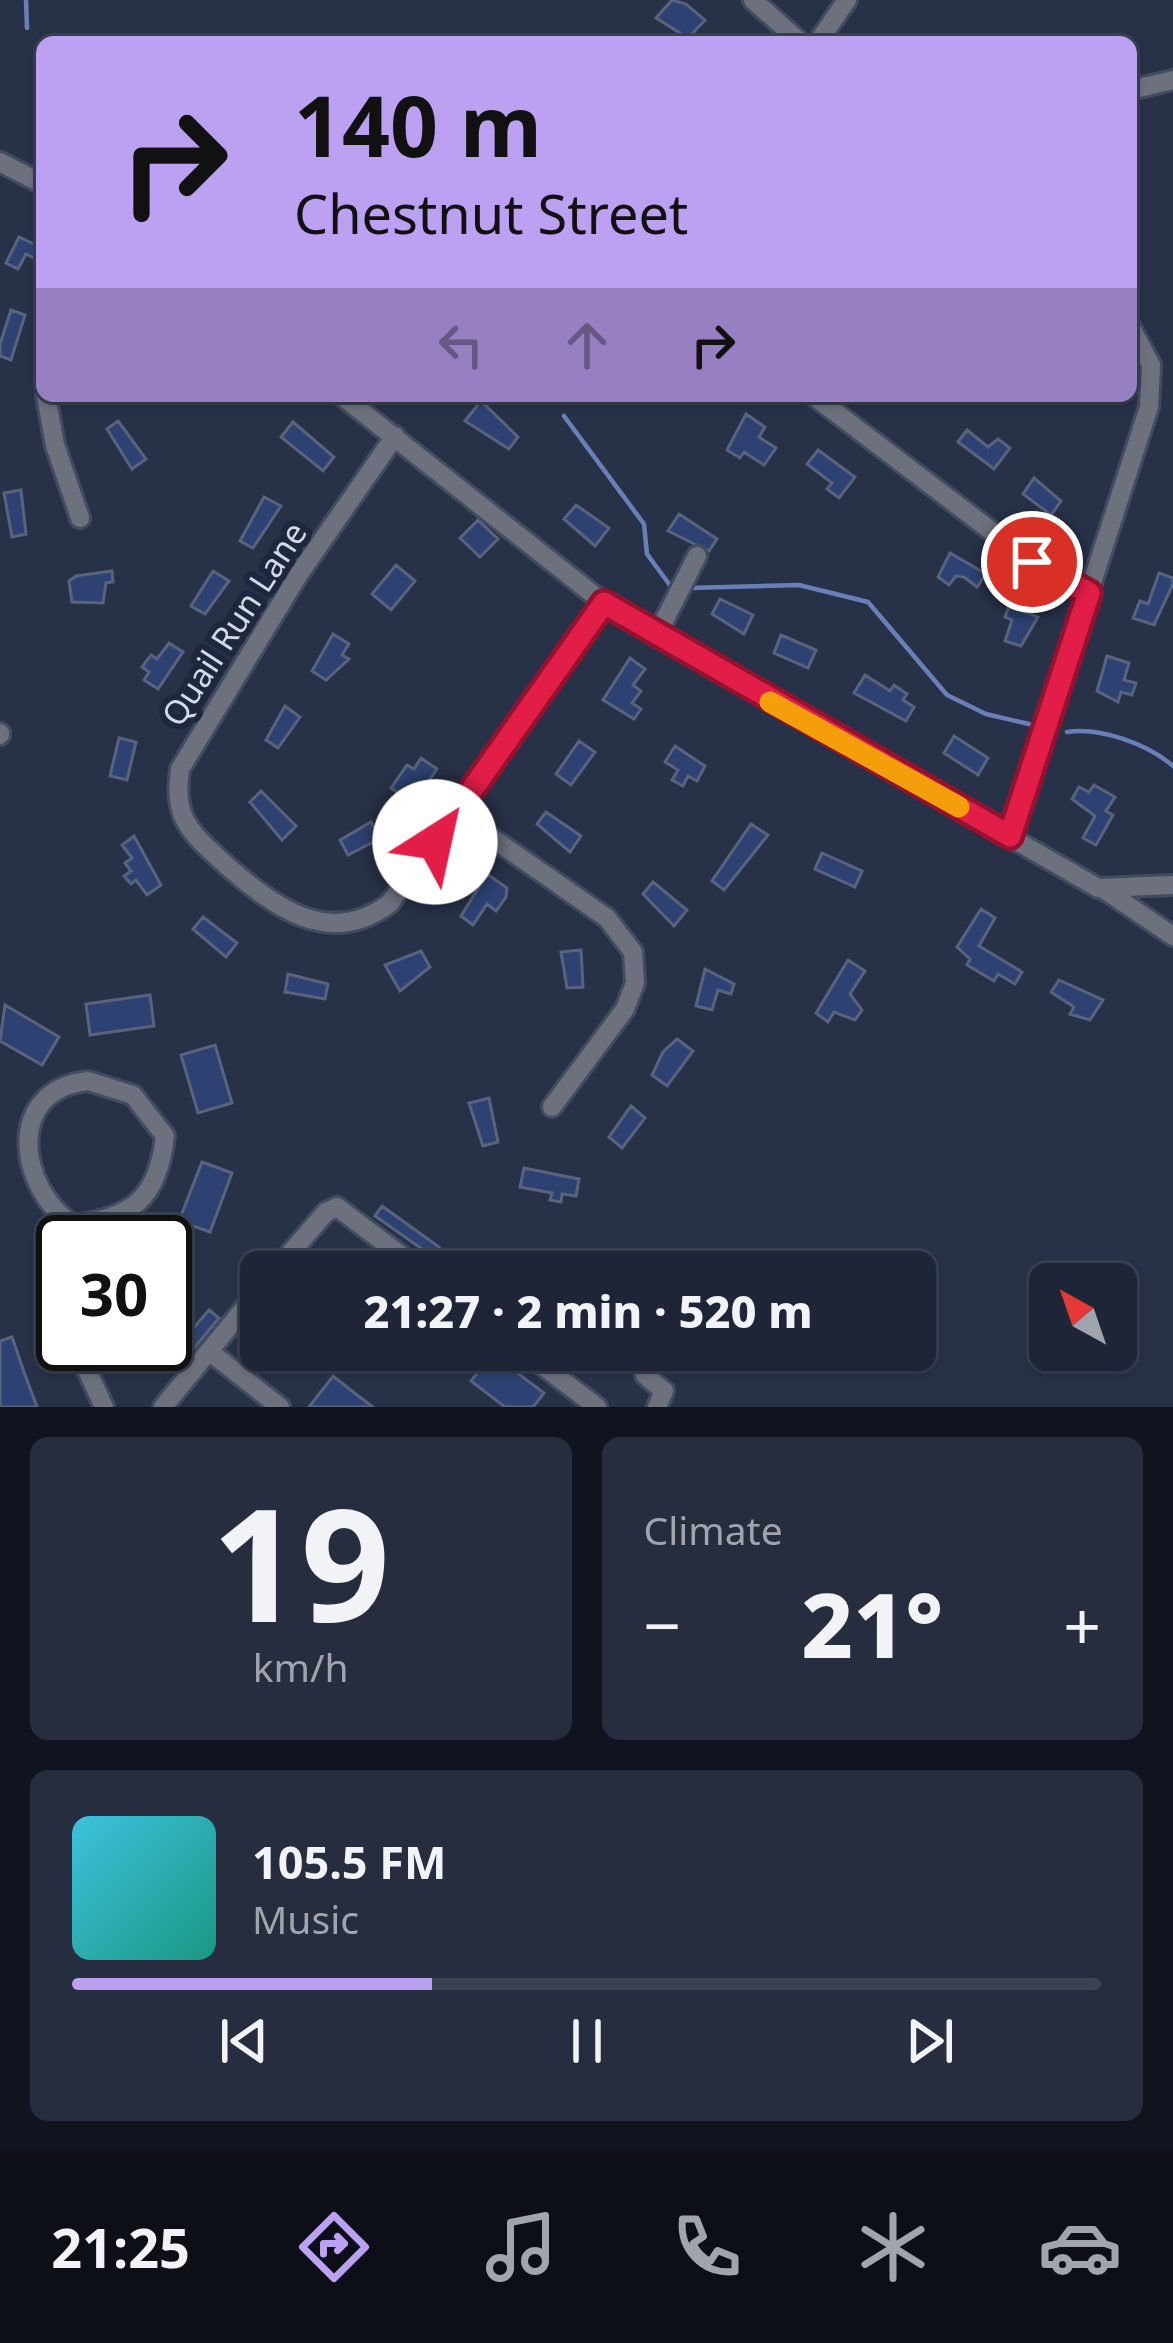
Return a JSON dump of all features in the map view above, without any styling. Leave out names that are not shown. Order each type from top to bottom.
[{"type":"street","points":[[753,0],[793,36]]},
{"type":"street","points":[[822,36],[847,0]]},
{"type":"street","points":[[1137,89],[1173,80]]},
{"type":"street","points":[[0,162],[36,181]]},
{"type":"street","points":[[1010,836],[1150,407],[1151,365],[1137,339]]},
{"type":"street","points":[[46,402],[47,418],[80,518]]},
{"type":"street","points":[[350,402],[604,603],[656,637],[1106,890],[1165,930]]},
{"type":"street","points":[[822,402],[1032,562],[1089,593]]},
{"type":"street","name":"Quail Run Lane","points":[[395,436],[187,750],[179,802],[200,841],[262,895],[293,915],[334,925],[365,920],[390,903],[604,603]]},
{"type":"street","points":[[656,637],[698,556]]},
{"type":"street","points":[[456,813],[607,918],[633,952],[635,983],[625,1009],[552,1107]]},
{"type":"street","points":[[1106,890],[1173,885]]},
{"type":"street","points":[[1165,930],[1156,910],[1173,885]]},
{"type":"street","points":[[88,1081],[119,1088],[144,1104],[165,1136],[155,1183],[133,1208],[70,1234],[36,1186],[27,1162],[30,1125],[40,1104],[61,1087],[88,1081]]},
{"type":"street","points":[[292,1251],[326,1212],[337,1207],[395,1251]]},
{"type":"street","points":[[163,1407],[240,1314]]},
{"type":"street","points":[[210,1352],[280,1407]]},
{"type":"street","points":[[87,1371],[104,1407]]},
{"type":"street","points":[[550,1371],[597,1407]]},
{"type":"street","points":[[645,1375],[664,1391],[657,1407]]},
{"type":"building","points":[[672,0],[686,4],[705,20],[685,36],[656,18]]},
{"type":"building","points":[[19,237],[34,244],[36,240],[36,259],[26,254],[18,269],[6,263]]},
{"type":"building","points":[[11,310],[25,315],[11,360],[0,356],[0,344]]},
{"type":"building","points":[[482,402],[518,437],[509,449],[465,421]]},
{"type":"building","points":[[746,414],[765,427],[759,437],[776,448],[764,465],[744,452],[740,458],[727,450]]},
{"type":"building","points":[[118,421],[146,459],[132,469],[107,429]]},
{"type":"building","points":[[293,422],[334,457],[323,471],[281,437]]},
{"type":"building","points":[[967,430],[988,447],[998,439],[1010,448],[994,469],[958,442]]},
{"type":"building","points":[[818,450],[855,477],[839,498],[827,489],[832,483],[807,464]]},
{"type":"building","points":[[1034,478],[1061,501],[1051,515],[1023,494]]},
{"type":"building","points":[[21,490],[26,534],[12,537],[4,493]]},
{"type":"building","points":[[264,497],[281,506],[253,548],[240,541]]},
{"type":"building","points":[[576,505],[609,528],[595,546],[564,519]]},
{"type":"building","points":[[679,514],[717,539],[709,551],[668,531]]},
{"type":"building","points":[[478,520],[498,539],[480,557],[460,538]]},
{"type":"building","points":[[950,553],[986,574],[977,587],[964,577],[956,576],[949,585],[938,577]]},
{"type":"building","points":[[396,565],[415,581],[391,610],[372,594]]},
{"type":"building","points":[[112,571],[113,582],[106,583],[103,603],[72,602],[69,581]]},
{"type":"building","points":[[213,571],[229,581],[205,614],[191,606]]},
{"type":"building","points":[[1159,573],[1173,578],[1173,584],[1154,625],[1133,618],[1140,601],[1148,604]]},
{"type":"building","points":[[720,599],[753,615],[744,634],[712,614]]},
{"type":"building","points":[[1009,606],[1038,617],[1021,646],[1005,641],[1012,620],[1005,617]]},
{"type":"building","points":[[333,634],[349,644],[342,655],[349,659],[326,680],[312,671]]},
{"type":"building","points":[[781,635],[816,650],[808,668],[774,653]]},
{"type":"building","points":[[169,643],[183,652],[158,689],[144,680],[149,672],[142,667],[151,655],[157,659]]},
{"type":"building","points":[[1107,656],[1129,663],[1124,680],[1136,683],[1132,695],[1121,692],[1118,702],[1097,691]]},
{"type":"building","points":[[630,658],[645,669],[633,685],[641,691],[632,703],[641,709],[634,719],[603,700]]},
{"type":"building","points":[[865,675],[890,691],[894,685],[907,694],[903,700],[914,707],[906,721],[854,693]]},
{"type":"building","points":[[285,706],[300,717],[278,748],[266,740]]},
{"type":"building","points":[[954,736],[988,758],[978,775],[944,753]]},
{"type":"building","points":[[119,738],[136,742],[127,780],[110,776]]},
{"type":"building","points":[[579,741],[595,752],[571,785],[556,774]]},
{"type":"building","points":[[675,746],[705,766],[697,781],[688,776],[683,786],[672,780],[678,770],[665,762]]},
{"type":"building","points":[[421,758],[437,769],[414,803],[391,788],[407,765],[414,769]]},
{"type":"building","points":[[1094,785],[1115,797],[1106,811],[1113,815],[1096,845],[1083,838],[1095,816],[1072,799],[1079,787],[1089,792]]},
{"type":"building","points":[[261,791],[296,826],[282,840],[250,802]]},
{"type":"building","points":[[546,812],[581,836],[570,852],[537,824]]},
{"type":"building","points":[[371,822],[381,838],[348,855],[340,840]]},
{"type":"building","points":[[751,824],[768,835],[724,890],[712,881]]},
{"type":"building","points":[[134,836],[161,885],[147,895],[136,880],[131,884],[124,876],[131,871],[125,863],[132,858],[122,845]]},
{"type":"building","points":[[822,853],[862,871],[855,887],[815,869]]},
{"type":"building","points":[[487,874],[507,888],[506,897],[496,911],[487,904],[473,925],[461,916]]},
{"type":"building","points":[[653,882],[687,910],[674,926],[643,894]]},
{"type":"building","points":[[981,909],[995,918],[979,946],[1022,972],[1015,984],[998,974],[994,981],[967,965],[970,959],[957,947]]},
{"type":"building","points":[[203,917],[237,943],[226,957],[193,929]]},
{"type":"building","points":[[581,950],[583,987],[567,988],[561,952]]},
{"type":"building","points":[[421,951],[430,967],[400,991],[385,965]]},
{"type":"building","points":[[848,960],[865,971],[850,994],[862,1010],[855,1020],[834,1012],[828,1022],[816,1013]]},
{"type":"building","points":[[705,969],[734,984],[731,994],[718,990],[712,1010],[696,1006]]},
{"type":"building","points":[[288,974],[328,984],[325,999],[285,992]]},
{"type":"building","points":[[1059,980],[1103,1000],[1090,1020],[1070,1014],[1074,1007],[1051,992]]},
{"type":"building","points":[[150,995],[154,1026],[90,1035],[86,1004]]},
{"type":"building","points":[[5,1005],[59,1037],[42,1065],[0,1041]]},
{"type":"building","points":[[677,1039],[693,1051],[667,1086],[652,1075],[663,1052]]},
{"type":"building","points":[[215,1045],[232,1103],[198,1113],[181,1055]]},
{"type":"building","points":[[489,1098],[498,1142],[483,1146],[469,1103]]},
{"type":"building","points":[[631,1106],[645,1118],[622,1148],[609,1137]]},
{"type":"building","points":[[202,1162],[232,1173],[210,1232],[192,1226],[192,1215],[181,1215]]},
{"type":"building","points":[[524,1168],[579,1179],[576,1196],[562,1194],[561,1202],[550,1200],[552,1193],[520,1187]]},
{"type":"building","points":[[382,1206],[439,1247],[425,1251],[375,1216]]},
{"type":"building","points":[[209,1310],[219,1318],[192,1351],[192,1330]]},
{"type":"building","points":[[12,1337],[37,1407],[0,1407],[0,1341]]},
{"type":"building","points":[[479,1371],[515,1371],[544,1393],[533,1407],[505,1407],[471,1381]]},
{"type":"building","points":[[333,1376],[357,1395],[373,1407],[309,1407]]},
{"type":"waterway","points":[[26,0],[27,28]]},
{"type":"waterway","points":[[564,416],[644,524],[647,554],[672,588]]},
{"type":"waterway","points":[[688,588],[799,585],[868,602],[947,695],[986,714],[1029,724]]},
{"type":"waterway","points":[[1067,732],[1123,739],[1173,766]]},
{"type":"slow traffic","points":[[770,702],[959,807]]},
{"type":"route","points":[[435,842],[604,603],[746,689],[1010,836],[1089,593],[1032,562]]}]
